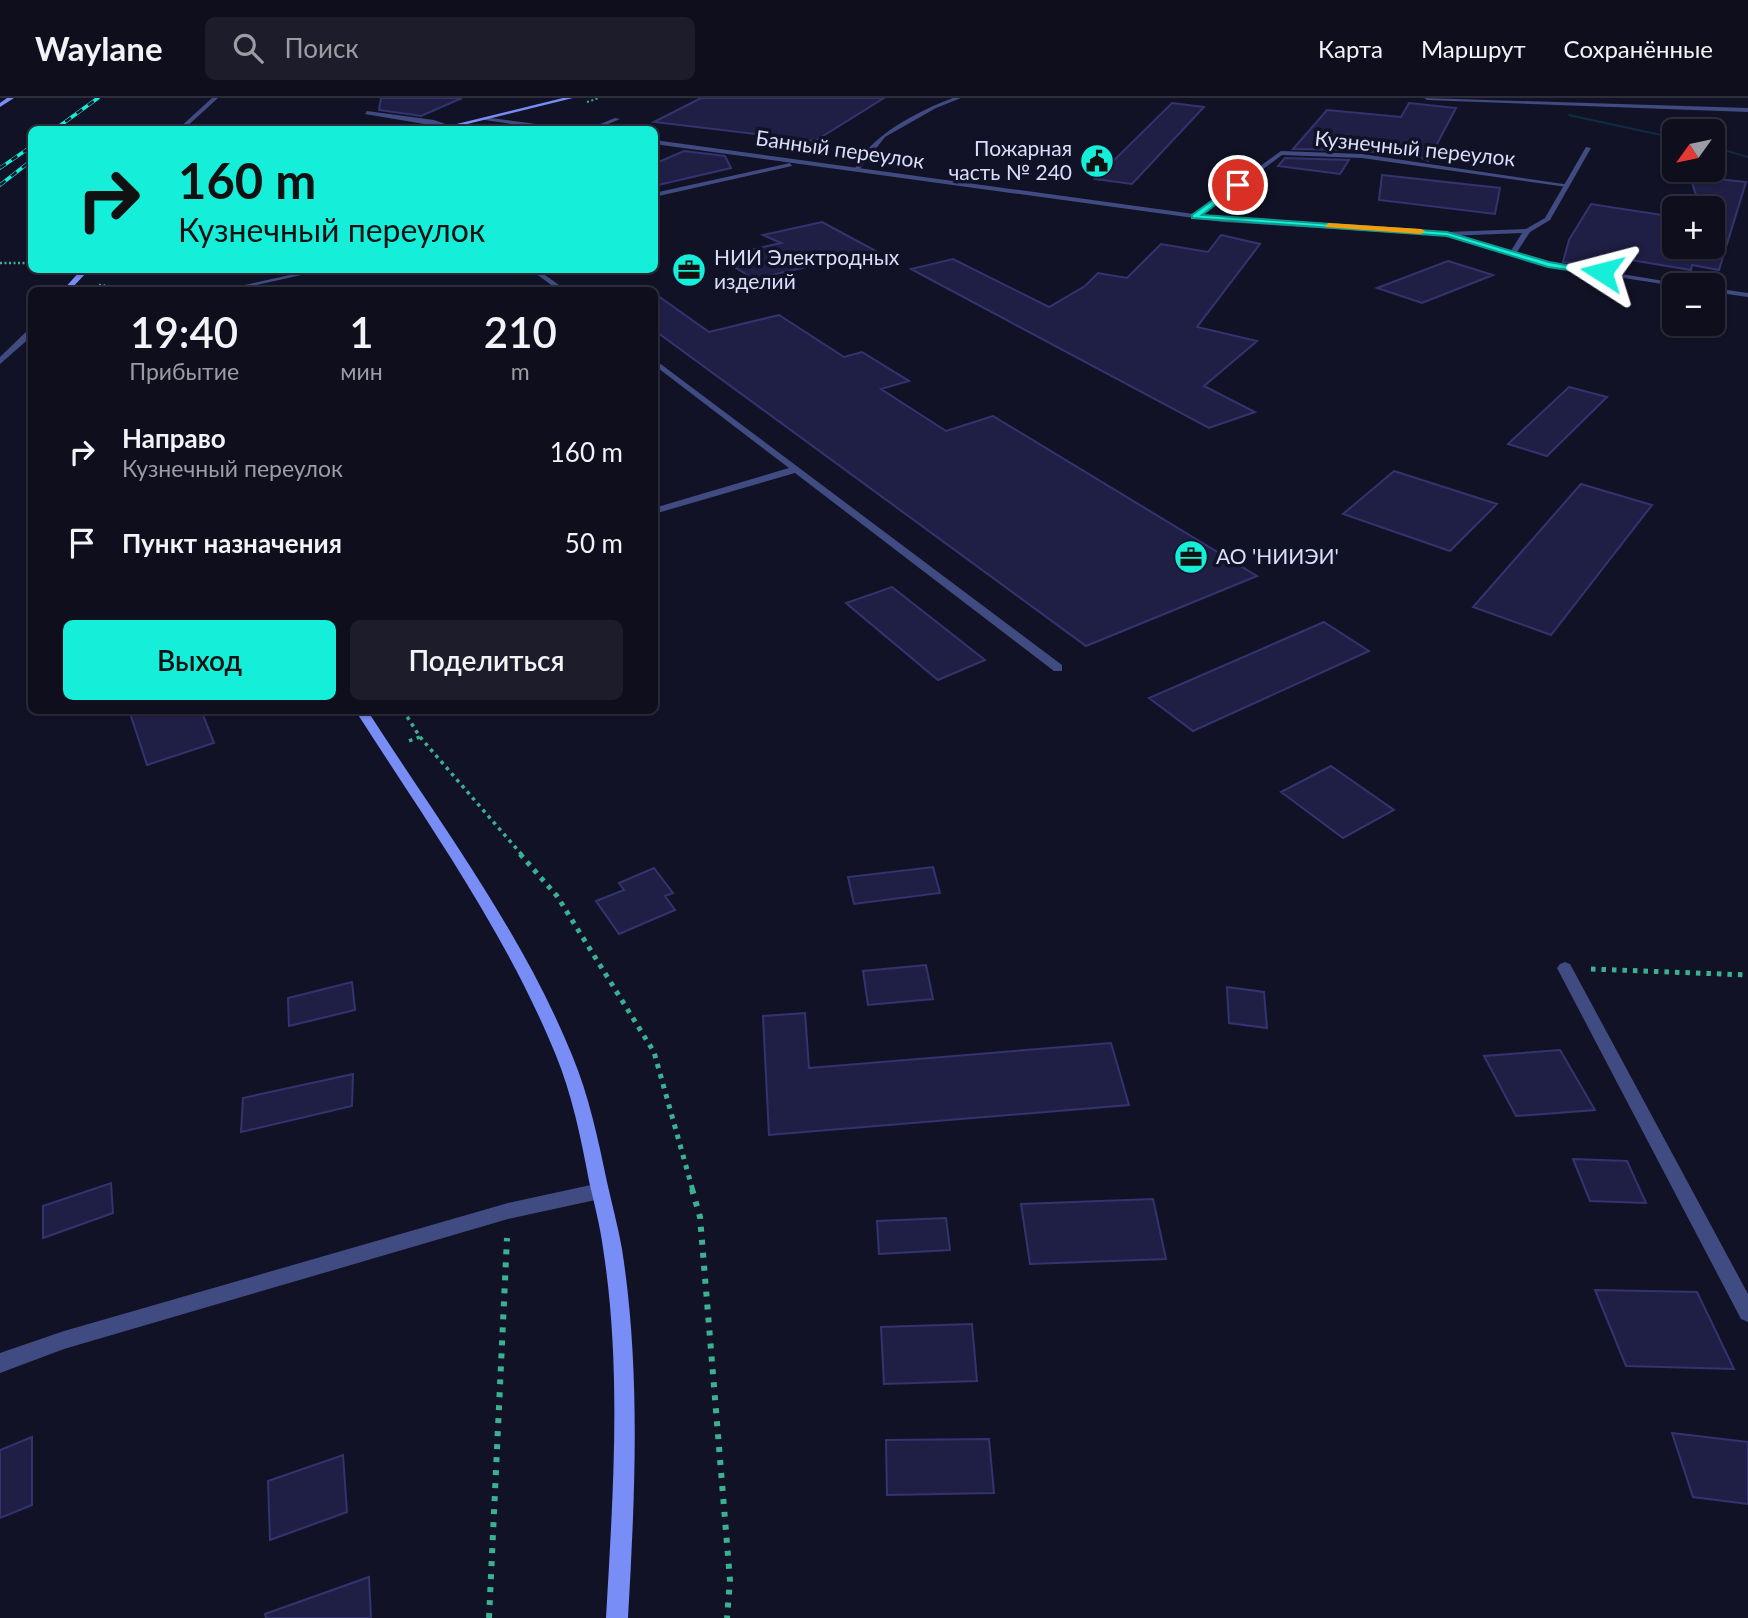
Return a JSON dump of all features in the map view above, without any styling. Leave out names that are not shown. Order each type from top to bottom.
[{"type":"main road","points":[[0,105],[11,98]]},
{"type":"main road","points":[[448,126],[570,98]]},
{"type":"main road","points":[[69,287],[82,273]]},
{"type":"main road","points":[[364,714],[499,926],[564,1055],[586,1121],[614,1257],[623,1363],[624,1485],[618,1618]]},
{"type":"street","points":[[184,126],[215,98]]},
{"type":"street","points":[[856,170],[883,135],[934,107],[958,98]]},
{"type":"street","points":[[1427,98],[1748,110]]},
{"type":"street","points":[[367,113],[448,126]]},
{"type":"street","points":[[485,118],[539,126]]},
{"type":"street","points":[[599,126],[617,119]]},
{"type":"street","name":"Банный переулок","points":[[658,143],[1195,216],[1447,234],[1548,264],[1662,282]]},
{"type":"street","points":[[1447,234],[1527,231],[1548,219],[1587,148]]},
{"type":"street","name":"Кузнечный переулок","points":[[1195,216],[1280,153],[1362,156],[1567,185]]},
{"type":"street","points":[[658,194],[801,162]]},
{"type":"street","points":[[1513,254],[1527,231]]},
{"type":"street","points":[[239,287],[306,273]]},
{"type":"street","points":[[538,273],[558,287]]},
{"type":"street","points":[[1725,292],[1748,295]]},
{"type":"street","points":[[0,362],[28,335]]},
{"type":"street","points":[[658,364],[1058,668]]},
{"type":"street","points":[[658,510],[797,469]]},
{"type":"street","points":[[1565,968],[1748,1313]]},
{"type":"street","points":[[0,1363],[64,1340],[508,1211],[600,1191]]},
{"type":"path","points":[[0,263],[28,263]]},
{"type":"path","points":[[165,287],[248,285]]},
{"type":"path","points":[[420,737],[557,896],[654,1052],[699,1217],[730,1580],[727,1618]]},
{"type":"path","points":[[1565,968],[1748,975]]},
{"type":"path","points":[[489,1618],[508,1211]]},
{"type":"building","points":[[381,98],[462,98],[421,116],[379,110]]},
{"type":"building","points":[[701,98],[884,98],[815,141],[654,122]]},
{"type":"building","points":[[1172,103],[1204,107],[1132,184],[1095,179]]},
{"type":"building","points":[[1409,103],[1456,108],[1428,161],[1420,157],[1356,150],[1293,149],[1327,110],[1401,117]]},
{"type":"building","points":[[684,151],[725,156],[731,168],[658,185],[658,162]]},
{"type":"building","points":[[1285,158],[1349,160],[1340,174],[1278,166]]},
{"type":"building","points":[[1382,175],[1500,188],[1495,214],[1379,200]]},
{"type":"building","points":[[1726,180],[1746,182],[1725,250],[1725,196],[1696,196],[1692,182],[1726,182]]},
{"type":"building","points":[[1591,204],[1662,215],[1662,259],[1722,259],[1719,270],[1692,265],[1691,270],[1601,255],[1598,267],[1563,262],[1569,240]]},
{"type":"building","points":[[822,222],[876,251],[754,279],[718,257],[781,243],[763,235]]},
{"type":"building","points":[[1221,235],[1260,244],[1197,327],[1257,341],[1204,386],[1255,412],[1209,428],[911,269],[953,259],[1049,307],[1085,286],[1098,273],[1127,278],[1161,244],[1208,252]]},
{"type":"building","points":[[1448,261],[1493,275],[1422,303],[1377,288]]},
{"type":"building","points":[[658,296],[709,332],[779,315],[844,357],[862,352],[909,381],[881,389],[946,431],[993,416],[1257,576],[1086,646],[658,333]]},
{"type":"building","points":[[1569,387],[1607,397],[1547,456],[1508,444]]},
{"type":"building","points":[[1394,471],[1497,504],[1450,551],[1343,514]]},
{"type":"building","points":[[1581,484],[1652,505],[1551,635],[1473,607]]},
{"type":"building","points":[[892,587],[985,660],[938,680],[846,603]]},
{"type":"building","points":[[1324,622],[1369,651],[1193,731],[1149,698]]},
{"type":"building","points":[[130,714],[203,714],[214,743],[147,765]]},
{"type":"building","points":[[1331,766],[1394,810],[1343,838],[1281,792]]},
{"type":"building","points":[[933,867],[940,893],[854,904],[848,877]]},
{"type":"building","points":[[654,868],[673,893],[665,896],[675,910],[619,934],[596,901],[624,890],[619,883]]},
{"type":"building","points":[[926,965],[933,999],[868,1005],[863,971]]},
{"type":"building","points":[[352,982],[355,1010],[289,1026],[288,998]]},
{"type":"building","points":[[1227,987],[1264,992],[1267,1028],[1229,1023]]},
{"type":"building","points":[[805,1013],[809,1068],[1111,1043],[1129,1105],[769,1135],[763,1016]]},
{"type":"building","points":[[1560,1050],[1595,1110],[1516,1116],[1484,1056]]},
{"type":"building","points":[[353,1074],[352,1106],[241,1132],[243,1098]]},
{"type":"building","points":[[1573,1159],[1627,1161],[1646,1203],[1590,1201]]},
{"type":"building","points":[[111,1183],[113,1213],[43,1238],[43,1206]]},
{"type":"building","points":[[1153,1199],[1166,1259],[1030,1264],[1021,1204]]},
{"type":"building","points":[[946,1218],[950,1250],[879,1254],[877,1221]]},
{"type":"building","points":[[1595,1290],[1697,1292],[1734,1369],[1626,1366]]},
{"type":"building","points":[[972,1324],[977,1381],[884,1384],[881,1327]]},
{"type":"building","points":[[1672,1433],[1748,1442],[1748,1504],[1693,1497]]},
{"type":"building","points":[[32,1437],[32,1505],[0,1518],[0,1450]]},
{"type":"building","points":[[989,1439],[994,1493],[887,1495],[886,1440]]},
{"type":"building","points":[[343,1455],[347,1512],[270,1540],[268,1481]]},
{"type":"building","points":[[369,1577],[371,1618],[266,1618],[265,1614]]},
{"type":"waterway","points":[[1569,115],[1662,135]]},
{"type":"waterway","points":[[1726,151],[1748,157]]},
{"type":"railway","points":[[60,126],[98,98]]},
{"type":"railway","points":[[0,168],[28,149]]},
{"type":"railway","points":[[0,185],[28,163]]},
{"type":"slow traffic","points":[[1328,226],[1421,231]]},
{"type":"place","name":"Пожарная часть № 240","points":[[1097,161]]},
{"type":"place","name":"НИИ Электродных изделий","points":[[689,270]]},
{"type":"place","name":"АО 'НИИЭИ'","points":[[1191,557]]},
{"type":"route","points":[[1238,185],[1195,216],[1447,234],[1548,264],[1602,272]]}]
